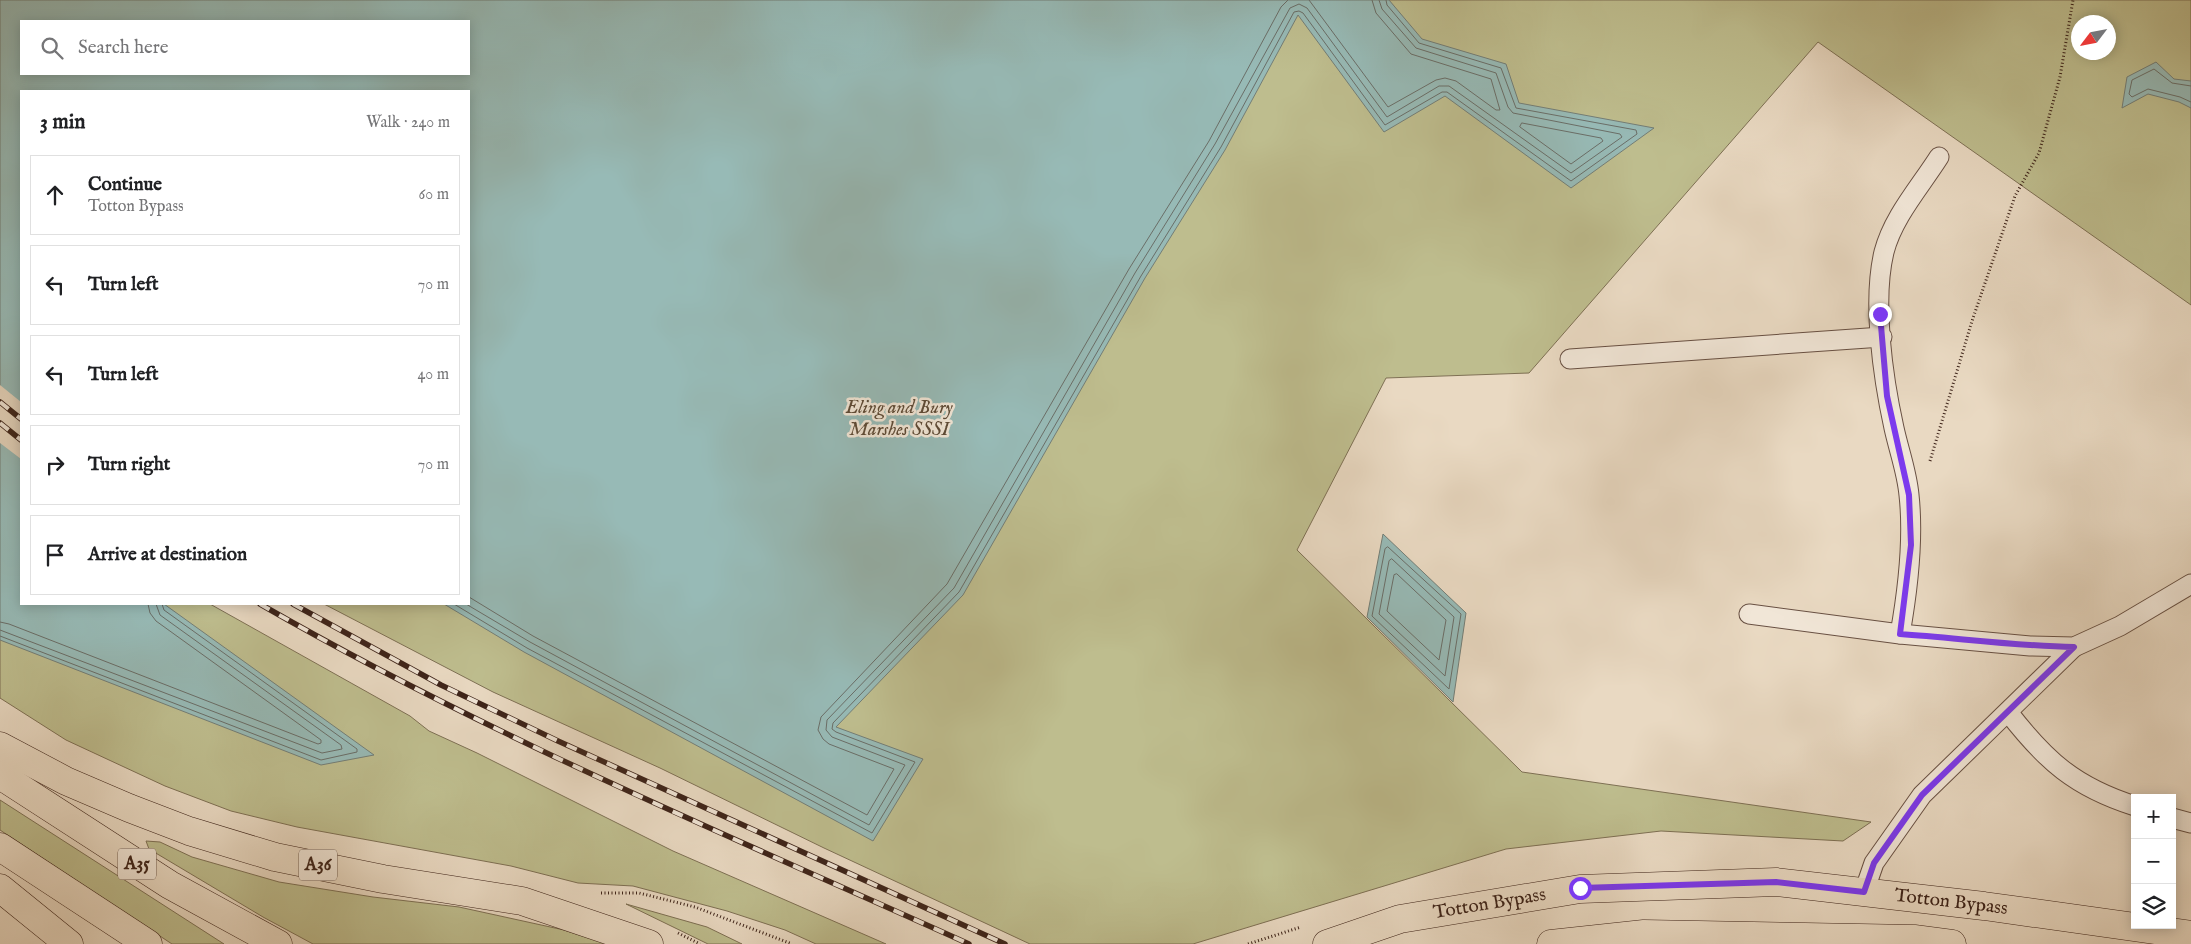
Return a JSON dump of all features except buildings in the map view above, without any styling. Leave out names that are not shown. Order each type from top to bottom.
[{"type":"main road","name":"A36","points":[[0,746],[66,781],[189,831],[275,857],[383,878],[522,901],[649,944]]},
{"type":"main road","name":"A35","points":[[0,775],[170,885],[278,944]]},
{"type":"main road","points":[[0,847],[148,944]]},
{"type":"main road","name":"Totton Bypass","points":[[1327,944],[1400,919],[1580,888],[1776,882],[2191,935]]},
{"type":"main road","points":[[0,888],[70,944]]},
{"type":"main road","points":[[1551,944],[1644,934],[1914,939],[1952,944]]},
{"type":"lane","points":[[1900,634],[1911,545],[1909,495],[1887,396],[1880,279],[1884,251],[1893,228],[1939,157]]},
{"type":"lane","points":[[1570,359],[1882,337]]},
{"type":"lane","points":[[1864,892],[1874,863],[1922,795],[2074,647],[2120,626],[2191,584]]},
{"type":"lane","points":[[1749,614],[1900,634],[2030,646],[2074,647]]},
{"type":"lane","points":[[2008,712],[2052,763],[2094,791],[2131,805]]},
{"type":"lane","points":[[2176,819],[2191,823]]},
{"type":"path","points":[[1930,463],[1972,321],[2012,205],[2039,153],[2060,77],[2073,0]]},
{"type":"path","points":[[592,894],[639,893],[695,907],[792,944]]},
{"type":"green space","name":"Eling and Bury Marshes SSSI","points":[[102,0],[2191,0],[2191,305],[1818,42],[1529,373],[1386,378],[1297,550],[1522,772],[1871,822],[1843,841],[1661,831],[1506,849],[1193,944],[1030,944],[824,848],[660,768],[493,692],[326,605],[470,605],[470,90],[146,90],[470,75],[470,20]]},
{"type":"green space","points":[[0,542],[20,605],[212,605],[410,716],[429,731],[673,851],[886,944],[816,944],[785,930],[727,911],[633,886],[578,883],[511,866],[297,827],[231,811],[165,786],[66,740],[0,698]]},
{"type":"green space","points":[[0,800],[224,944],[172,944],[0,830]]},
{"type":"green space","points":[[146,841],[160,842],[192,857],[279,882],[373,897],[459,907],[564,930],[608,944],[313,944],[263,917],[149,849]]},
{"type":"green space","points":[[626,904],[707,927],[742,944],[708,944]]},
{"type":"water","points":[[0,0],[1389,0],[1422,39],[1506,64],[1519,103],[1654,128],[1571,188],[1445,96],[1384,132],[1298,15],[1225,150],[1145,278],[963,595],[836,727],[923,759],[873,841],[524,652],[446,605],[470,605],[470,90],[20,90],[20,605],[165,605],[374,755],[321,765],[0,640]]},
{"type":"water","points":[[2156,62],[2174,79],[2191,81],[2191,108],[2179,102],[2148,94],[2122,108],[2127,77]]},
{"type":"water","points":[[1383,534],[1466,613],[1453,702],[1367,617]]},
{"type":"pier","points":[[0,385],[20,401],[20,458],[0,443]]},
{"type":"railway","points":[[0,402],[20,418]]},
{"type":"railway","points":[[0,423],[20,439]]},
{"type":"railway","points":[[262,605],[346,652],[521,741],[699,824],[969,944]]},
{"type":"railway","points":[[295,605],[441,685],[558,741],[1005,944]]},
{"type":"route","points":[[1580,888],[1776,882],[1864,892],[1874,863],[1922,795],[1972,749],[2074,647],[2030,646],[1900,634],[1905,607],[1911,545],[1909,495],[1887,396],[1880,314]]}]
